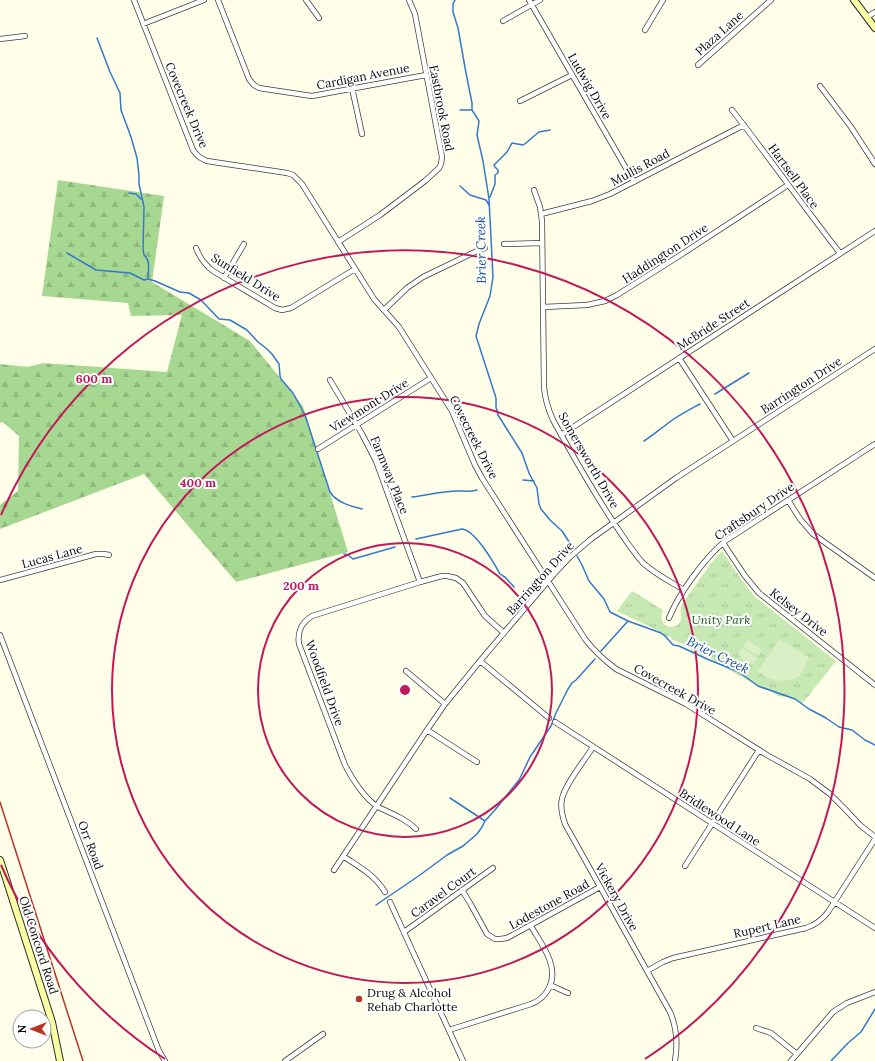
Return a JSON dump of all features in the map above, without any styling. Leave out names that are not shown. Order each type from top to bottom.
[{"type":"street","name":"Covecreek Drive","points":[[134,0],[196,154],[206,161],[281,171],[293,175],[302,184],[374,299],[399,327],[452,411],[482,478],[592,648],[616,669],[686,704],[759,750],[797,771],[823,789],[875,838]]},
{"type":"street","points":[[143,24],[204,0]]},
{"type":"street","name":"Cardigan Avenue","points":[[218,0],[249,79],[256,87],[312,96],[426,75]]},
{"type":"street","points":[[306,0],[319,18]]},
{"type":"street","name":"Eastbrook Road","points":[[338,242],[380,215],[425,181],[439,168],[441,164],[442,158],[415,14],[409,0]]},
{"type":"street","points":[[503,21],[530,2],[540,0]]},
{"type":"street","points":[[645,30],[663,0]]},
{"type":"street","name":"Plaza Lane","points":[[698,65],[771,0]]},
{"type":"street","points":[[854,0],[875,28]]},
{"type":"street","name":"Ludwig Drive","points":[[530,2],[634,182]]},
{"type":"street","points":[[867,17],[875,12]]},
{"type":"street","points":[[0,39],[25,36]]},
{"type":"street","points":[[520,101],[572,75]]},
{"type":"street","points":[[820,86],[851,127],[875,164]]},
{"type":"street","points":[[352,88],[362,134]]},
{"type":"street","name":"Hartsell Place","points":[[732,110],[840,253]]},
{"type":"street","name":"Mullis Road","points":[[541,214],[603,197],[744,125]]},
{"type":"street","name":"Haddington Drive","points":[[543,307],[587,305],[605,301],[679,256],[788,185]]},
{"type":"street","name":"Somersworth Drive","points":[[534,190],[541,214],[544,392],[549,412],[589,484],[614,523],[642,562],[684,590]]},
{"type":"street","name":"McBride Street","points":[[561,434],[875,231]]},
{"type":"street","points":[[504,244],[542,243]]},
{"type":"street","points":[[224,278],[244,244]]},
{"type":"street","name":"Sunfield Drive","points":[[196,248],[200,259],[213,271],[275,308],[282,310],[292,308],[355,269]]},
{"type":"street","points":[[384,310],[414,282],[485,248]]},
{"type":"street","name":"Barrington Drive","points":[[334,870],[445,704],[548,581],[575,552],[676,478],[875,348]]},
{"type":"street","points":[[679,358],[733,441]]},
{"type":"street","name":"Viewmont Drive","points":[[318,449],[431,378]]},
{"type":"street","name":"Farmway Place","points":[[330,380],[371,448],[420,582]]},
{"type":"street","name":"Craftsbury Drive","points":[[669,618],[673,607],[684,590],[706,560],[723,543],[874,446]]},
{"type":"street","points":[[788,500],[800,519],[813,534],[875,578]]},
{"type":"street","name":"Kelsey Drive","points":[[723,543],[745,576],[759,593],[875,685]]},
{"type":"street","name":"Lucas Lane","points":[[0,580],[96,554],[104,554],[109,556]]},
{"type":"street","name":"Woodfield Drive","points":[[416,829],[406,820],[376,806],[355,784],[345,765],[299,644],[298,636],[302,624],[312,616],[420,582],[447,576],[459,579],[463,583],[485,616],[504,633]]},
{"type":"street","name":"Orr Road","points":[[0,635],[121,954],[159,1051],[165,1061]]},
{"type":"street","points":[[480,661],[549,718]]},
{"type":"street","points":[[406,671],[445,704]]},
{"type":"street","name":"Bridlewood Lane","points":[[555,722],[875,928]]},
{"type":"street","points":[[427,730],[477,762]]},
{"type":"street","name":"Vickery Drive","points":[[593,747],[566,788],[562,798],[561,810],[565,824],[670,1012],[675,1024],[677,1041],[675,1061]]},
{"type":"street","points":[[685,866],[759,750]]},
{"type":"street","name":"Rupert Lane","points":[[647,972],[663,962],[673,958],[811,926],[824,917],[835,902],[875,838]]},
{"type":"street","points":[[343,856],[373,877],[386,892]]},
{"type":"street","name":"Old Concord Road","points":[[0,860],[52,1022],[60,1061]]},
{"type":"street","name":"Caravel Court","points":[[404,932],[493,868]]},
{"type":"street","name":"Lodestone Road","points":[[462,890],[476,912],[484,930],[495,939],[504,939],[531,926],[600,886]]},
{"type":"street","points":[[390,902],[463,1061]]},
{"type":"street","points":[[448,1030],[534,1003],[543,997],[553,978],[553,970],[550,960],[531,926]]},
{"type":"street","points":[[550,985],[568,993]]},
{"type":"street","points":[[791,1061],[833,1012],[847,1003],[875,992]]},
{"type":"street","points":[[756,1028],[771,1033],[797,1054]]},
{"type":"street","points":[[285,1061],[323,1034]]},
{"type":"green space","points":[[58,180],[164,196],[152,282],[250,341],[303,406],[348,552],[236,582],[144,474],[0,529],[0,505],[18,491],[19,436],[3,422],[0,423],[0,364],[28,367],[43,363],[167,372],[182,315],[131,316],[128,303],[42,296]]},
{"type":"green space","name":"Unity Park","points":[[722,551],[755,597],[836,661],[802,704],[796,699],[778,696],[773,692],[758,686],[710,658],[692,652],[689,646],[673,640],[670,636],[665,637],[657,630],[617,611],[632,591],[663,610],[661,616],[664,624],[672,627],[676,626],[681,619],[681,606],[711,563]]},
{"type":"green space","points":[[748,640],[762,650],[758,656],[743,646]]},
{"type":"green space","points":[[781,640],[809,657],[800,675],[791,680],[775,680],[766,677],[758,671],[778,641]]},
{"type":"green space","points":[[742,648],[757,658],[752,665],[738,655]]},
{"type":"waterway","name":"Brier Creek","points":[[455,0],[453,4],[453,12],[458,28],[472,110],[479,121],[477,135],[489,199],[493,277],[490,296],[476,336],[496,398],[498,415],[522,453],[529,473],[537,488],[541,509],[562,531],[573,548]]},
{"type":"waterway","points":[[97,38],[120,93],[121,110],[137,158],[139,184],[144,207],[143,249],[144,255],[148,260],[148,279]]},
{"type":"waterway","points":[[460,110],[472,110]]},
{"type":"waterway","points":[[490,197],[495,184],[495,175],[498,173],[498,170],[494,165],[507,152],[512,143],[523,145],[539,132],[550,130]]},
{"type":"waterway","points":[[460,186],[470,195],[486,200],[489,205]]},
{"type":"waterway","points":[[129,193],[136,194],[141,199]]},
{"type":"waterway","points":[[67,253],[96,270],[130,273],[144,280],[148,279],[155,281],[180,292],[189,293],[201,300],[219,319],[230,320],[247,330],[272,354],[279,364],[281,379],[293,393],[305,415],[330,492],[340,501],[362,509]]},
{"type":"waterway","points":[[715,394],[749,373]]},
{"type":"waterway","points":[[644,441],[675,418],[700,404]]},
{"type":"waterway","points":[[523,480],[534,481]]},
{"type":"waterway","points":[[412,497],[447,492],[477,490]]},
{"type":"waterway","points":[[416,539],[462,529],[467,531],[473,535],[484,548],[500,574],[505,577],[514,587]]},
{"type":"waterway","name":"Brier Creek","points":[[567,550],[572,546]]},
{"type":"waterway","points":[[344,554],[353,559],[395,547]]},
{"type":"waterway","name":"Brier Creek","points":[[577,556],[589,581],[604,599],[610,612],[628,621],[661,633],[673,645],[679,646],[739,672],[758,686],[795,699],[839,727],[852,730],[865,740],[875,745]]},
{"type":"waterway","points":[[601,651],[628,621]]},
{"type":"waterway","points":[[376,905],[447,855],[463,846],[477,834],[485,821],[519,780],[530,757],[551,726],[556,713],[572,683],[595,659]]},
{"type":"waterway","points":[[450,798],[485,821]]},
{"type":"waterway","points":[[831,1061],[861,1032],[875,1009]]},
{"type":"railway","points":[[0,802],[83,1061]]},
{"type":"place","name":"Drug & Alcohol Rehab Charlotte","points":[[359,999]]}]
